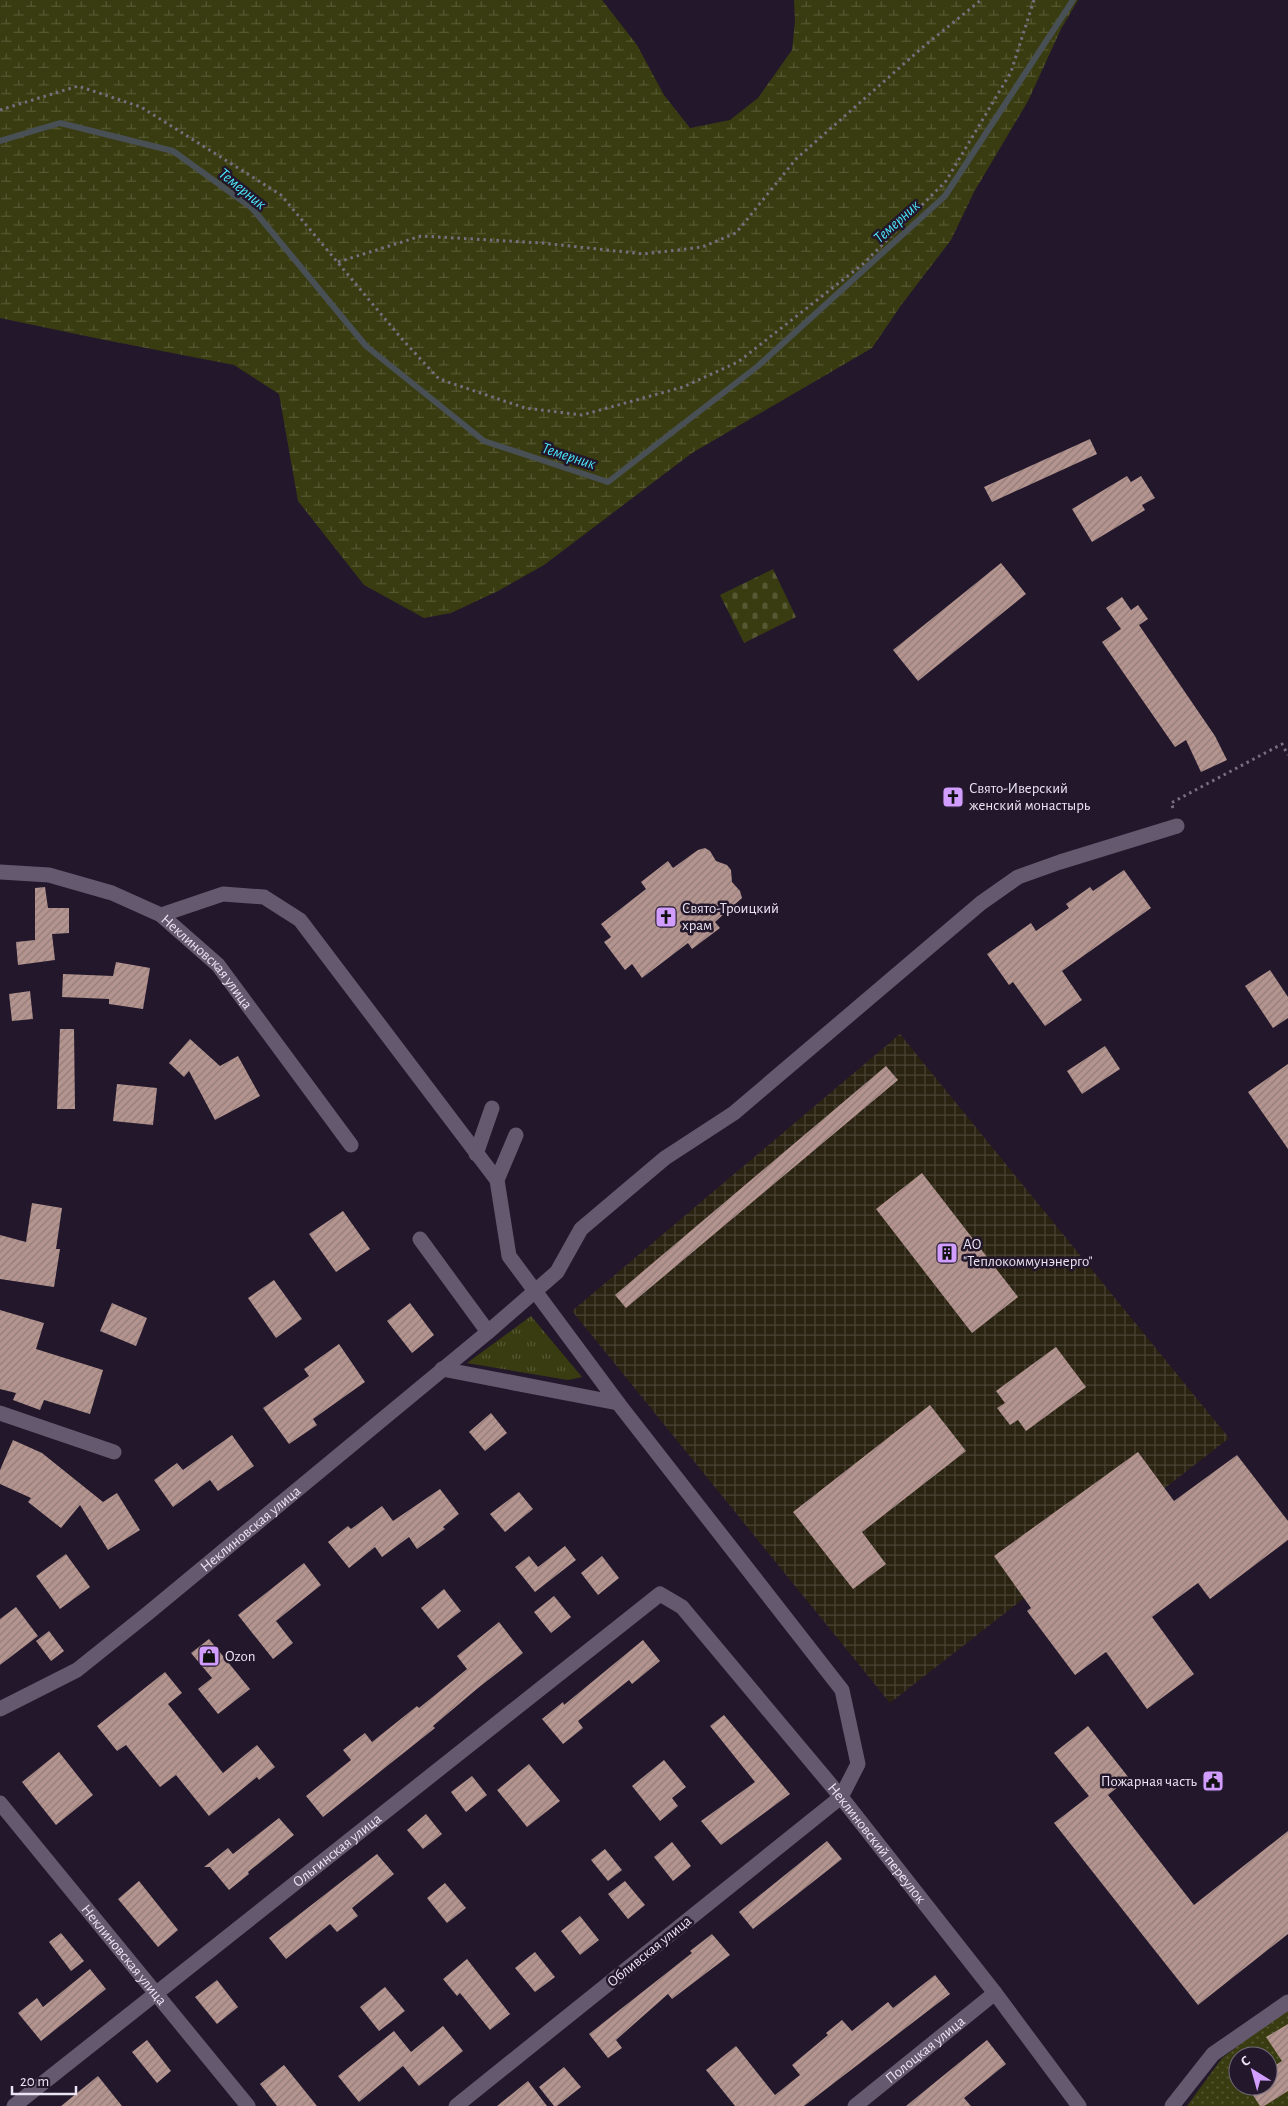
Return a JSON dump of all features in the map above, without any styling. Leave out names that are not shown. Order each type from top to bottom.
[{"type":"street","name":"Неклиновская улица","points":[[0,1708],[77,1670],[148,1614],[536,1291],[557,1272],[581,1229],[664,1158],[734,1113],[981,903],[1018,877],[1177,826]]},
{"type":"street","name":"Неклиновская улица","points":[[0,872],[49,875],[112,893],[161,915],[218,965],[351,1145]]},
{"type":"street","points":[[161,915],[223,894],[264,897],[300,920],[497,1180],[509,1256],[618,1402],[842,1690],[858,1764],[841,1797]]},
{"type":"street","points":[[476,1154],[492,1108]]},
{"type":"street","points":[[497,1180],[516,1135]]},
{"type":"street","points":[[420,1239],[488,1332]]},
{"type":"street","points":[[442,1369],[618,1402]]},
{"type":"street","points":[[0,1413],[114,1452]]},
{"type":"street","name":"Неклиновский переулок","points":[[660,1594],[682,1607],[841,1797],[995,1993],[1079,2106]]},
{"type":"street","name":"Ольгинская улица","points":[[14,2106],[660,1594]]},
{"type":"street","name":"Обливская улица","points":[[456,2106],[841,1797]]},
{"type":"street","name":"Неклиновская улица","points":[[0,1803],[248,2106]]},
{"type":"street","name":"Полоцкая улица","points":[[855,2106],[995,1993]]},
{"type":"street","points":[[1172,2106],[1213,2054],[1288,2002]]},
{"type":"path","points":[[338,262],[420,236],[542,243],[644,254],[702,247],[728,237],[736,233],[796,159],[923,47],[981,0]]},
{"type":"path","points":[[0,110],[78,86],[142,107],[281,195],[439,379],[525,408],[582,414],[683,387],[738,362],[863,264],[946,180],[1011,72],[1034,0]]},
{"type":"path","points":[[1177,826],[1171,804],[1282,744],[1288,755]]},
{"type":"shaded area","points":[[900,1034],[1229,1438],[890,1703],[572,1311]]},
{"type":"green space","points":[[0,0],[602,0],[637,45],[664,95],[690,128],[730,120],[758,98],[792,50],[795,22],[794,0],[1078,0],[1061,29],[1028,101],[974,192],[951,240],[902,304],[872,348],[692,453],[544,565],[498,591],[451,613],[424,618],[364,585],[298,501],[279,394],[234,365],[0,318]]},
{"type":"green space","points":[[773,569],[796,617],[744,643],[720,595]]},
{"type":"green space","points":[[531,1316],[582,1377],[568,1380],[467,1363]]},
{"type":"green space","points":[[1288,2008],[1288,2106],[1187,2106],[1222,2058],[1228,2053],[1228,2096],[1278,2096],[1278,2046],[1238,2046]]},
{"type":"building","points":[[1090,439],[1097,454],[992,502],[984,487]]},
{"type":"building","points":[[1127,476],[1131,482],[1141,476],[1155,498],[1142,505],[1145,510],[1092,542],[1072,509]]},
{"type":"building","points":[[1001,563],[1026,594],[918,681],[893,650]]},
{"type":"building","points":[[1122,597],[1131,610],[1138,605],[1148,619],[1139,625],[1215,736],[1227,760],[1201,772],[1186,740],[1175,747],[1102,642],[1121,629],[1106,608]]},
{"type":"building","name":"Свято-Троицкий храм","points":[[705,848],[710,851],[716,861],[727,865],[731,870],[732,882],[740,891],[742,898],[715,922],[720,928],[692,949],[688,943],[642,978],[632,964],[625,970],[604,942],[611,937],[601,924],[646,889],[641,882],[668,861],[673,868],[698,850]]},
{"type":"building","points":[[1124,870],[1151,908],[1062,971],[1082,1000],[1045,1026],[1013,982],[1009,985],[987,954],[1031,923],[1036,931],[1069,908],[1066,904],[1090,887],[1093,891]]},
{"type":"building","points":[[45,887],[48,908],[69,908],[69,933],[52,934],[55,960],[18,965],[16,942],[35,940],[35,888]]},
{"type":"building","points":[[116,962],[150,968],[143,1009],[109,1004],[109,999],[62,997],[63,974],[113,976]]},
{"type":"building","points":[[1270,970],[1288,997],[1288,1018],[1273,1028],[1245,986]]},
{"type":"building","points":[[30,991],[33,1019],[12,1021],[9,994]]},
{"type":"building","points":[[60,1029],[74,1029],[75,1109],[57,1109]]},
{"type":"building","points":[[190,1039],[220,1066],[238,1056],[260,1096],[215,1120],[189,1071],[184,1077],[169,1063]]},
{"type":"building","points":[[1105,1046],[1120,1069],[1082,1094],[1067,1071]]},
{"type":"building","points":[[1288,1064],[1288,1149],[1248,1092]]},
{"type":"building","points":[[886,1066],[898,1080],[626,1308],[615,1295]]},
{"type":"building","points":[[117,1084],[157,1088],[153,1125],[113,1121]]},
{"type":"building","name":"АО \"Теплокоммунэнерго\"","points":[[922,1173],[1018,1297],[972,1333],[876,1209]]},
{"type":"building","points":[[32,1203],[62,1208],[56,1249],[60,1249],[54,1287],[0,1279],[0,1235],[26,1242]]},
{"type":"building","points":[[343,1211],[370,1249],[336,1272],[309,1234]]},
{"type":"building","points":[[274,1280],[302,1319],[276,1338],[248,1298]]},
{"type":"building","points":[[112,1303],[147,1318],[136,1346],[100,1331]]},
{"type":"building","points":[[410,1303],[434,1335],[412,1353],[387,1321]]},
{"type":"building","points":[[0,1310],[44,1323],[36,1349],[103,1370],[90,1414],[44,1400],[40,1410],[13,1400],[16,1393],[0,1389]]},
{"type":"building","points":[[339,1344],[365,1382],[313,1419],[317,1425],[289,1444],[263,1408],[309,1376],[304,1369]]},
{"type":"building","points":[[1056,1347],[1086,1387],[1026,1431],[1018,1420],[1010,1425],[997,1408],[1005,1403],[996,1391]]},
{"type":"building","points":[[930,1405],[966,1451],[862,1532],[886,1564],[853,1589],[793,1512]]},
{"type":"building","points":[[491,1413],[507,1433],[485,1451],[469,1432]]},
{"type":"building","points":[[232,1435],[254,1466],[218,1491],[210,1480],[173,1507],[154,1480],[177,1463],[183,1470]]},
{"type":"building","points":[[13,1440],[42,1453],[103,1502],[117,1493],[140,1530],[108,1550],[80,1505],[61,1528],[28,1502],[31,1498],[0,1484],[0,1470]]},
{"type":"building","points":[[1138,1452],[1174,1501],[1237,1455],[1288,1521],[1288,1540],[1210,1599],[1198,1583],[1152,1617],[1194,1674],[1147,1709],[1106,1652],[1075,1675],[1027,1611],[1031,1608],[994,1556]]},
{"type":"building","points":[[440,1489],[459,1514],[443,1527],[445,1529],[417,1549],[409,1537],[382,1557],[375,1547],[349,1568],[328,1542],[348,1526],[351,1529],[382,1506],[393,1521]]},
{"type":"building","points":[[519,1492],[533,1509],[505,1532],[490,1514]]},
{"type":"building","points":[[565,1546],[576,1560],[535,1592],[515,1567],[529,1556],[538,1567]]},
{"type":"building","points":[[66,1554],[90,1587],[60,1609],[36,1576]]},
{"type":"building","points":[[602,1556],[619,1578],[598,1595],[581,1573]]},
{"type":"building","points":[[304,1563],[321,1585],[276,1621],[293,1643],[273,1659],[238,1615]]},
{"type":"building","points":[[444,1589],[461,1611],[438,1629],[421,1608]]},
{"type":"building","points":[[554,1596],[571,1617],[551,1633],[534,1612]]},
{"type":"building","points":[[16,1607],[38,1636],[0,1665],[0,1619]]},
{"type":"building","points":[[499,1622],[523,1653],[433,1726],[435,1728],[323,1817],[306,1796],[351,1760],[343,1750],[365,1733],[372,1742],[417,1706],[419,1708],[467,1669],[457,1656]]},
{"type":"building","points":[[49,1631],[64,1651],[51,1661],[36,1641]]},
{"type":"building","points":[[209,1639],[250,1689],[218,1714],[198,1689],[212,1678],[191,1653]]},
{"type":"building","points":[[643,1640],[660,1661],[632,1684],[629,1680],[578,1721],[583,1728],[563,1744],[542,1719],[563,1702],[564,1705]]},
{"type":"building","points":[[165,1672],[182,1693],[168,1704],[223,1773],[257,1745],[275,1767],[259,1780],[257,1777],[209,1816],[176,1775],[160,1787],[126,1745],[117,1751],[97,1726]]},
{"type":"building","points":[[724,1715],[790,1794],[721,1845],[701,1821],[755,1782],[710,1726]]},
{"type":"building","points":[[1088,1726],[1129,1778],[1108,1795],[1194,1905],[1288,1831],[1288,1934],[1198,2005],[1054,1823],[1089,1796],[1054,1753]]},
{"type":"building","points":[[59,1752],[93,1795],[56,1825],[22,1782]]},
{"type":"building","points":[[664,1760],[686,1787],[672,1798],[678,1806],[660,1821],[632,1786]]},
{"type":"building","points":[[529,1764],[560,1801],[527,1827],[497,1790]]},
{"type":"building","points":[[472,1776],[487,1795],[466,1812],[451,1792]]},
{"type":"building","points":[[426,1814],[442,1834],[423,1849],[407,1830]]},
{"type":"building","points":[[279,1818],[294,1835],[229,1890],[210,1867],[204,1867],[228,1848],[233,1854]]},
{"type":"building","points":[[827,1841],[842,1859],[753,1929],[739,1912]]},
{"type":"building","points":[[672,1842],[691,1866],[673,1881],[654,1857]]},
{"type":"building","points":[[605,1849],[622,1870],[608,1881],[591,1860]]},
{"type":"building","points":[[377,1854],[394,1874],[352,1908],[358,1916],[337,1932],[330,1924],[286,1959],[269,1938]]},
{"type":"building","points":[[139,1881],[178,1930],[158,1947],[118,1899]]},
{"type":"building","points":[[625,1881],[645,1905],[628,1919],[608,1894]]},
{"type":"building","points":[[445,1883],[466,1908],[447,1923],[427,1898]]},
{"type":"building","points":[[580,1916],[599,1940],[580,1955],[561,1931]]},
{"type":"building","points":[[61,1933],[84,1961],[71,1971],[49,1942]]},
{"type":"building","points":[[712,1934],[730,1955],[672,1999],[668,1994],[616,2040],[622,2048],[608,2058],[589,2034],[692,1953],[690,1951]]},
{"type":"building","points":[[535,1952],[555,1977],[535,1992],[515,1968]]},
{"type":"building","points":[[467,1959],[510,2014],[490,2030],[460,1993],[457,1996],[443,1979]]},
{"type":"building","points":[[90,1969],[106,1989],[41,2041],[18,2013],[37,1998],[43,2007]]},
{"type":"building","points":[[935,1975],[950,1994],[804,2106],[735,2106],[706,2070],[736,2046],[775,2095],[800,2075],[792,2065],[828,2035],[826,2033],[842,2020],[852,2031],[888,2002],[893,2008]]},
{"type":"building","points":[[217,1980],[238,2007],[217,2024],[195,1997]]},
{"type":"building","points":[[385,1987],[405,2011],[379,2031],[360,2007]]},
{"type":"building","points":[[1288,2024],[1288,2091],[1264,2106],[1260,2106],[1254,2096],[1278,2096],[1278,2064],[1282,2061],[1278,2055],[1278,2046],[1272,2046],[1266,2037]]},
{"type":"building","points":[[443,2026],[463,2051],[419,2086],[403,2066],[359,2102],[338,2076],[394,2031],[411,2052]]},
{"type":"building","points":[[147,2040],[171,2071],[157,2083],[132,2052]]},
{"type":"building","points":[[987,2040],[1006,2064],[964,2098],[971,2106],[906,2106]]},
{"type":"building","points":[[284,2065],[317,2106],[277,2106],[260,2084]]},
{"type":"building","points":[[564,2067],[581,2087],[557,2106],[554,2106],[539,2087]]},
{"type":"building","points":[[98,2076],[122,2106],[61,2106]]},
{"type":"building","points":[[528,2081],[547,2106],[497,2106]]},
{"type":"waterway","name":"Темерник","points":[[0,141],[60,123],[173,151],[252,208],[366,346],[484,441],[608,482],[758,366],[945,196],[1073,0]]},
{"type":"place","name":"Свято-Иверский женский монастырь","points":[[953,797]]},
{"type":"place","name":"Свято-Троицкий храм","points":[[666,917]]},
{"type":"place","name":"АО \"Теплокоммунэнерго\"","points":[[947,1253]]},
{"type":"place","name":"Ozon","points":[[209,1656]]},
{"type":"place","name":"Пожарная часть","points":[[1213,1781]]}]
